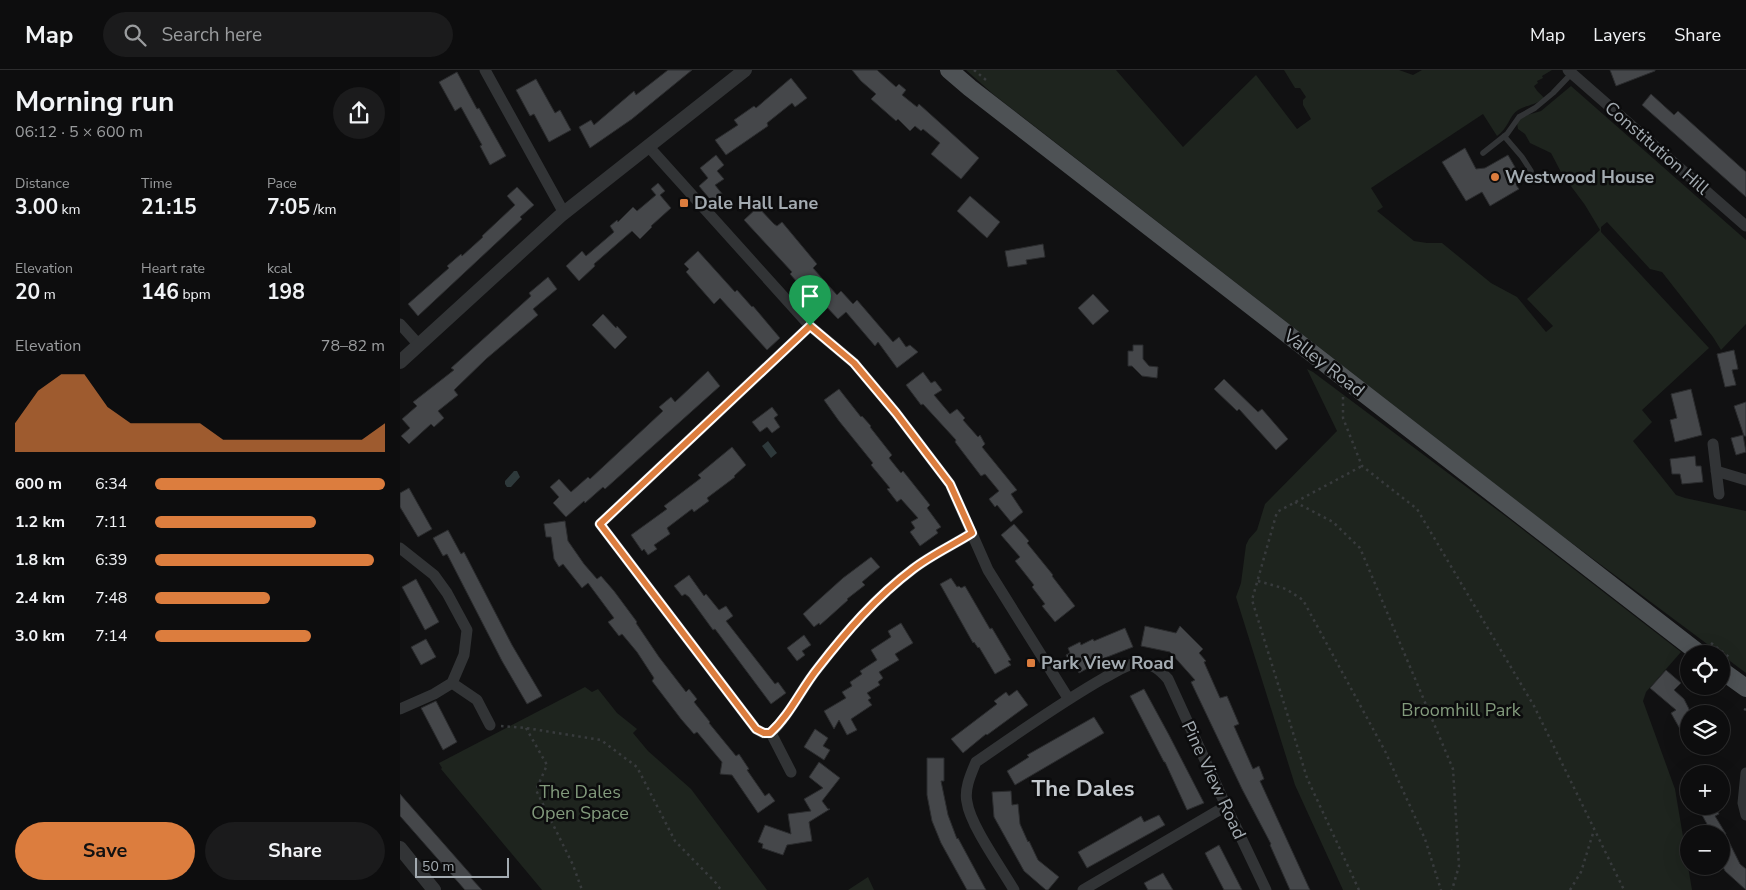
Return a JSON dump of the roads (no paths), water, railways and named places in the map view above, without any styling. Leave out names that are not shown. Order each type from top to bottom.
[{"type":"main road","name":"Valley Road","points":[[949,70],[977,94],[1688,645]]},
{"type":"main road","points":[[1730,676],[1746,688]]},
{"type":"street","points":[[485,70],[564,214]]},
{"type":"street","points":[[400,362],[564,214],[745,70]]},
{"type":"street","name":"Constitution Hill","points":[[1570,72],[1746,226]]},
{"type":"street","points":[[648,146],[810,326],[854,363],[896,413],[950,484],[988,570],[1068,698],[976,762],[970,775],[966,801],[971,817],[1014,890]]},
{"type":"street","points":[[400,324],[419,345]]},
{"type":"street","points":[[810,326],[600,524],[756,729],[764,733],[770,733],[780,724],[816,670],[862,615],[880,597],[914,568],[972,533]]},
{"type":"street","points":[[1713,444],[1718,494]]},
{"type":"street","points":[[1716,471],[1746,480]]},
{"type":"street","points":[[400,548],[434,576],[447,593],[466,630],[464,656],[452,683],[434,694],[400,709]]},
{"type":"street","name":"Pine View Road","points":[[1068,698],[1119,670],[1137,663],[1149,664],[1161,671],[1168,680],[1266,890]]},
{"type":"street","points":[[452,683],[477,700],[490,725]]},
{"type":"street","points":[[770,733],[791,772]]},
{"type":"street","points":[[1746,773],[1743,802],[1746,815]]},
{"type":"street","points":[[1083,890],[1226,806]]},
{"type":"street","points":[[400,848],[428,888]]},
{"type":"lane","points":[[1483,153],[1504,136],[1519,117],[1535,108],[1553,93],[1570,72]]},
{"type":"lane","points":[[1504,136],[1531,171]]},
{"type":"place","name":"Westwood House","points":[[1495,177]]},
{"type":"place","name":"Dale Hall Lane","points":[[684,203]]},
{"type":"place","name":"Park View Road","points":[[1031,663]]},
{"type":"district","name":"The Dales","points":[[1083,788]]},
{"type":"park label","name":"Broomhill Park","points":[[1461,710]]},
{"type":"park label","name":"The Dales Open Space","points":[[580,802]]}]
